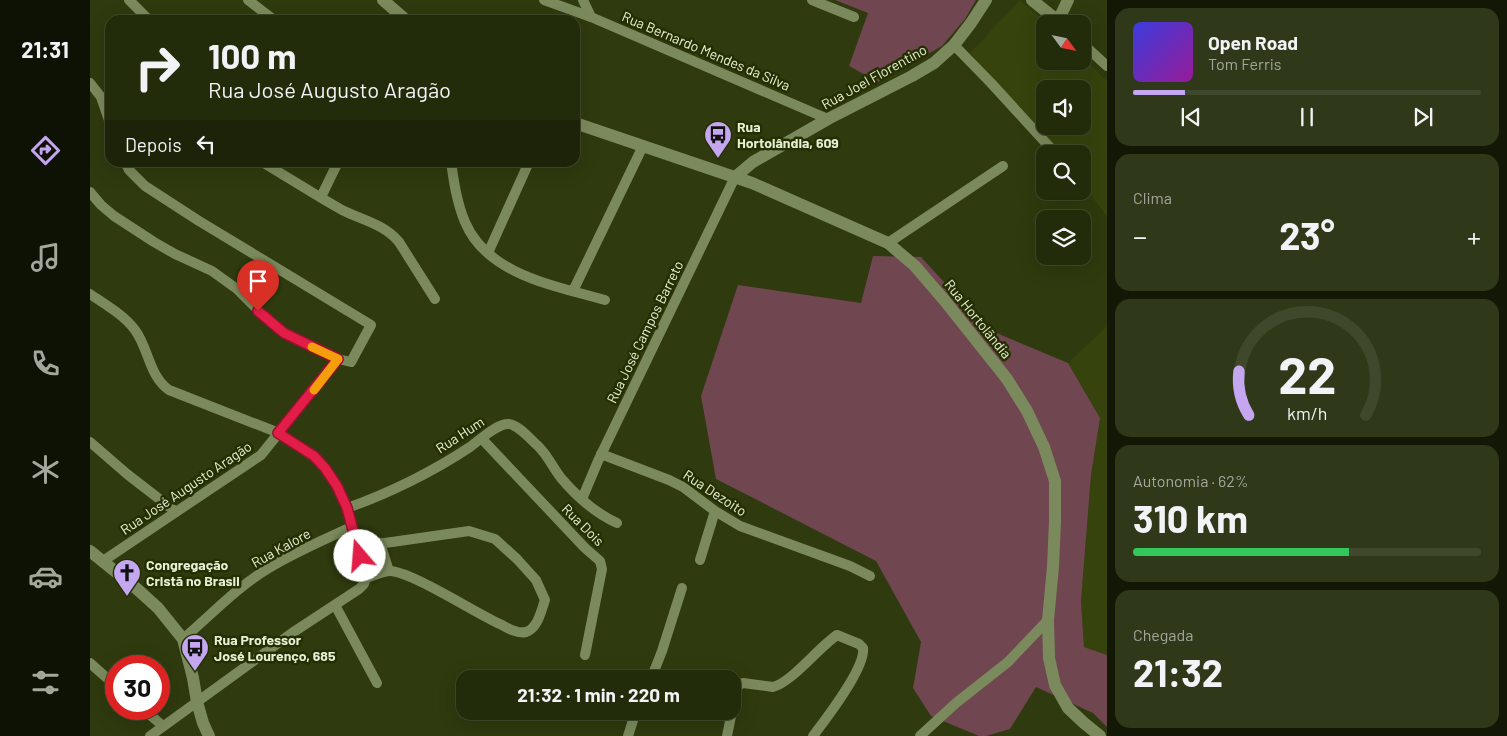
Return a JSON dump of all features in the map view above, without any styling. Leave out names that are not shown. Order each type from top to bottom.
[{"type":"street","points":[[129,0],[143,15]]},
{"type":"street","points":[[248,0],[268,15]]},
{"type":"street","points":[[383,0],[400,15]]},
{"type":"street","name":"Rua Bernardo Mendes da Silva","points":[[544,0],[591,17],[828,119]]},
{"type":"street","points":[[583,0],[591,17]]},
{"type":"street","points":[[812,0],[854,17]]},
{"type":"street","name":"Rua Joel Florentino","points":[[735,177],[753,162],[828,119],[934,63],[954,45],[986,0]]},
{"type":"street","points":[[1032,0],[1051,15]]},
{"type":"street","points":[[1063,15],[1068,0]]},
{"type":"street","points":[[954,45],[1048,145]]},
{"type":"street","points":[[1091,51],[1107,66]]},
{"type":"street","points":[[90,84],[105,93]]},
{"type":"street","name":"Rua Hortolãndia","points":[[580,126],[735,177],[888,243],[921,273],[945,301],[1007,379],[1027,411],[1044,447],[1055,481],[1054,567],[1048,620],[1049,658],[1055,685],[1068,708],[1100,736]]},
{"type":"street","points":[[573,291],[643,146]]},
{"type":"street","points":[[888,243],[1003,166]]},
{"type":"street","name":"Rua José Augusto Aragão","points":[[103,561],[261,455],[338,359],[351,362],[371,326],[145,186],[128,167]]},
{"type":"street","points":[[270,167],[346,211],[392,234],[435,299]]},
{"type":"street","points":[[321,197],[336,167]]},
{"type":"street","points":[[451,167],[456,196],[466,224],[475,239],[488,253],[510,269],[530,278],[605,300]]},
{"type":"street","points":[[488,253],[526,167]]},
{"type":"street","name":"Rua José Campos Barreto","points":[[582,499],[601,454],[735,177]]},
{"type":"street","points":[[90,192],[114,216],[175,254],[212,271],[237,289],[258,311],[284,333],[338,359]]},
{"type":"street","points":[[90,294],[114,310],[136,330],[157,378],[162,385],[169,390],[278,433],[314,456],[337,486],[347,508],[351,528],[365,570],[366,578],[364,584],[359,589],[292,633],[150,736]]},
{"type":"street","name":"Rua Hum","points":[[347,508],[403,484],[463,452],[498,426],[510,424],[521,431],[544,453],[562,479],[596,512],[617,523]]},
{"type":"street","name":"Rua Dois","points":[[482,439],[600,562],[602,569],[585,655]]},
{"type":"street","points":[[90,442],[126,474],[176,512]]},
{"type":"street","name":"Rua Dezoito","points":[[601,454],[669,480],[691,492],[740,526],[850,566],[870,576]]},
{"type":"street","points":[[700,560],[715,510]]},
{"type":"street","name":"Rua Kalore","points":[[183,639],[234,594],[268,569],[303,550],[351,528]]},
{"type":"street","points":[[356,542],[380,543],[469,530],[495,539],[518,559],[536,580],[545,600],[538,621],[531,629],[524,633],[514,631],[400,573],[389,571],[366,578]]},
{"type":"street","points":[[380,543],[389,571]]},
{"type":"street","points":[[90,551],[151,602],[183,639],[197,702],[209,736]]},
{"type":"street","points":[[655,670],[682,588]]},
{"type":"street","points":[[334,605],[377,683]]},
{"type":"street","points":[[920,736],[956,703],[1008,662],[1048,620]]},
{"type":"street","points":[[741,684],[778,686],[791,677],[837,635],[858,644],[863,648],[862,658],[853,677],[813,736]]},
{"type":"street","points":[[90,663],[105,676]]},
{"type":"street","points":[[156,720],[163,726]]},
{"type":"street","points":[[628,736],[633,720]]},
{"type":"street","points":[[727,736],[730,720]]},
{"type":"shaded area","points":[[835,0],[976,0],[965,19],[942,46],[878,82],[849,66],[868,13]]},
{"type":"shaded area","points":[[1020,0],[1037,15],[1036,70],[1091,70],[1091,66],[1107,81],[1107,217],[1091,195],[1091,145],[1050,145],[1041,135],[1091,135],[1091,80],[1036,80],[1036,129],[970,53]]},
{"type":"shaded area","points":[[873,256],[921,257],[987,329],[1068,363],[1100,418],[1091,475],[1081,601],[1084,647],[1107,655],[1107,727],[1093,713],[1036,687],[1010,729],[986,736],[979,736],[931,716],[913,688],[921,642],[876,561],[716,479],[701,396],[738,285],[861,303]]},
{"type":"shaded area","points":[[1107,326],[1107,655],[1084,647],[1081,601],[1091,475],[1100,418],[1068,363]]},
{"type":"slow traffic","points":[[312,347],[338,359],[314,390]]},
{"type":"place","name":"Rua Hortolândia, 609","points":[[718,159]]},
{"type":"place","name":"Congregação Cristã no Brasil","points":[[127,597]]},
{"type":"place","name":"Rua Professor José Lourenço, 685","points":[[195,672]]},
{"type":"route","points":[[258,311],[284,333],[338,359],[278,433],[314,456],[337,486],[347,508],[360,556]]}]
